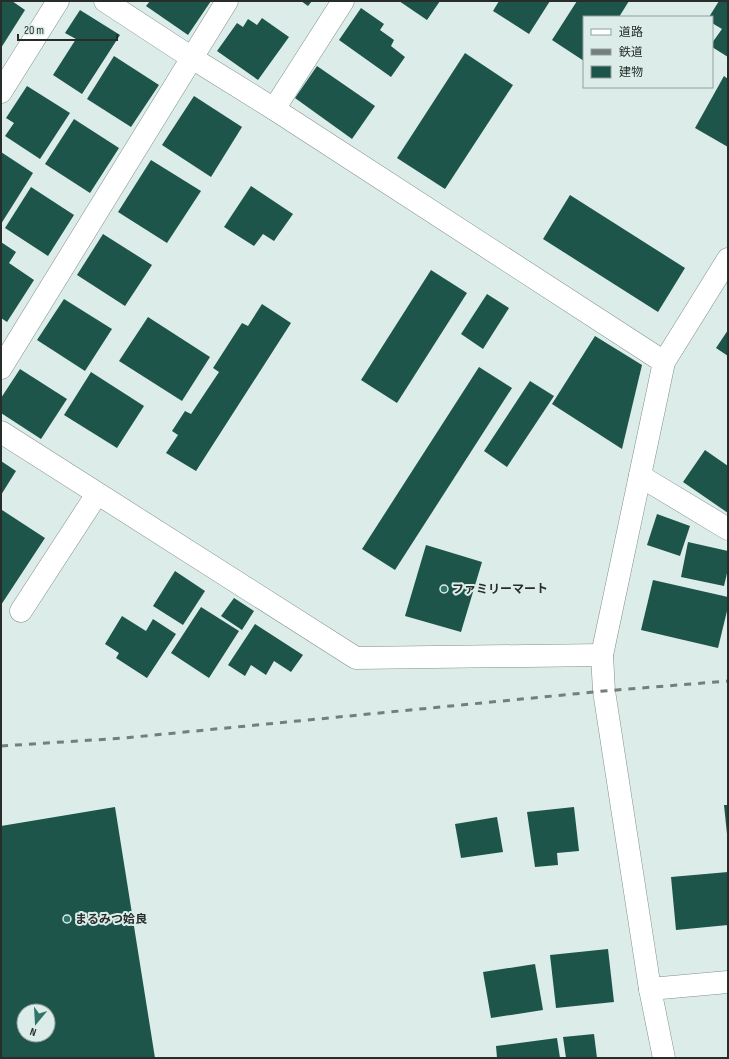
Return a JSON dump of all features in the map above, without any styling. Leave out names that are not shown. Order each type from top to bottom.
[{"type":"street","points":[[1,92],[58,1]]},
{"type":"street","points":[[105,1],[664,362]]},
{"type":"street","points":[[1,368],[228,1]]},
{"type":"street","points":[[274,110],[343,1]]},
{"type":"street","points":[[664,1058],[650,989],[604,691],[602,655],[664,362],[728,259]]},
{"type":"street","points":[[1,432],[356,658],[602,655]]},
{"type":"street","points":[[640,476],[728,528]]},
{"type":"street","points":[[21,610],[97,494]]},
{"type":"street","points":[[650,989],[728,982]]},
{"type":"building","points":[[1,1],[12,1],[25,10],[1,48]]},
{"type":"building","points":[[150,1],[211,1],[188,35],[146,6]]},
{"type":"building","points":[[301,1],[312,1],[308,6]]},
{"type":"building","points":[[399,1],[440,1],[427,20]]},
{"type":"building","points":[[499,1],[550,1],[529,34],[493,11]]},
{"type":"building","points":[[577,1],[629,1],[620,16],[583,16],[583,60],[552,40]]},
{"type":"building","points":[[719,1],[728,1],[728,57],[713,48],[713,42],[722,29],[713,24],[713,16],[710,16]]},
{"type":"building","points":[[361,8],[384,24],[380,30],[394,40],[391,46],[405,57],[391,77],[339,40]]},
{"type":"building","points":[[80,10],[120,35],[82,94],[53,75],[76,39],[65,33]]},
{"type":"building","points":[[262,18],[289,37],[258,80],[217,51],[237,23],[243,27],[248,19],[257,25]]},
{"type":"building","points":[[465,53],[513,85],[445,189],[397,158]]},
{"type":"building","points":[[114,56],[159,85],[131,127],[87,99]]},
{"type":"building","points":[[317,66],[375,106],[352,139],[295,98]]},
{"type":"building","points":[[724,76],[728,79],[728,147],[695,128]]},
{"type":"building","points":[[27,86],[70,113],[40,159],[5,136],[14,123],[6,118]]},
{"type":"building","points":[[194,96],[242,127],[211,177],[162,145]]},
{"type":"building","points":[[74,119],[119,148],[90,193],[45,164]]},
{"type":"building","points":[[1,152],[33,173],[1,224]]},
{"type":"building","points":[[151,160],[201,191],[167,243],[118,212]]},
{"type":"building","points":[[251,186],[293,214],[274,241],[263,234],[254,246],[224,227]]},
{"type":"building","points":[[31,187],[74,215],[48,256],[5,228]]},
{"type":"building","points":[[570,195],[685,268],[658,312],[543,239]]},
{"type":"building","points":[[103,234],[152,265],[125,306],[77,275]]},
{"type":"building","points":[[1,242],[16,252],[9,263],[34,280],[7,322],[1,318]]},
{"type":"building","points":[[431,270],[467,293],[397,403],[361,380]]},
{"type":"building","points":[[487,294],[509,308],[483,349],[461,334]]},
{"type":"building","points":[[64,299],[112,329],[85,371],[37,340]]},
{"type":"building","points":[[262,304],[291,323],[196,471],[166,453],[178,435],[172,431],[185,411],[191,414],[219,372],[213,368],[242,323],[248,326]]},
{"type":"building","points":[[148,317],[210,357],[182,401],[119,361]]},
{"type":"building","points":[[728,330],[728,356],[716,348]]},
{"type":"building","points":[[595,336],[642,365],[622,449],[552,404]]},
{"type":"building","points":[[479,367],[512,388],[395,570],[362,549]]},
{"type":"building","points":[[20,369],[67,399],[41,439],[1,413],[1,398]]},
{"type":"building","points":[[91,372],[144,406],[117,448],[64,415]]},
{"type":"building","points":[[530,381],[554,396],[507,467],[484,451]]},
{"type":"building","points":[[705,450],[728,466],[728,513],[683,482]]},
{"type":"building","points":[[1,461],[16,471],[1,495]]},
{"type":"building","points":[[2,510],[45,538],[1,605],[1,512]]},
{"type":"building","points":[[657,514],[690,526],[680,556],[647,545]]},
{"type":"building","points":[[688,542],[728,551],[728,569],[724,586],[681,577]]},
{"type":"building","name":"ファミリーマート","points":[[426,545],[482,562],[461,632],[405,616]]},
{"type":"building","points":[[175,571],[205,591],[183,625],[153,606]]},
{"type":"building","points":[[653,580],[728,597],[728,607],[718,648],[641,630]]},
{"type":"building","points":[[234,598],[254,611],[242,630],[221,616]]},
{"type":"building","points":[[201,607],[239,631],[209,678],[171,653]]},
{"type":"building","points":[[122,616],[146,631],[153,619],[176,634],[147,678],[116,658],[119,653],[105,644]]},
{"type":"building","points":[[255,624],[303,655],[291,672],[274,661],[266,675],[251,665],[245,676],[228,665]]},
{"type":"building","points":[[724,805],[728,805],[728,834],[727,834]]},
{"type":"building","name":"まるみつ姶良","points":[[115,807],[155,1058],[1,1058],[1,826]]},
{"type":"building","points":[[574,807],[579,851],[557,853],[558,865],[535,867],[527,812]]},
{"type":"building","points":[[497,817],[503,852],[461,858],[455,824]]},
{"type":"building","points":[[728,872],[728,925],[676,930],[671,877]]},
{"type":"building","points":[[608,949],[614,1002],[556,1008],[550,955]]},
{"type":"building","points":[[535,964],[543,1010],[491,1018],[483,972]]},
{"type":"building","points":[[594,1034],[597,1058],[566,1058],[563,1037]]},
{"type":"building","points":[[557,1038],[560,1058],[497,1058],[496,1046]]},
{"type":"railway","points":[[1,746],[124,738],[604,691],[728,681]]},
{"type":"place","name":"ファミリーマート","points":[[444,589]]},
{"type":"place","name":"まるみつ姶良","points":[[67,919]]}]
